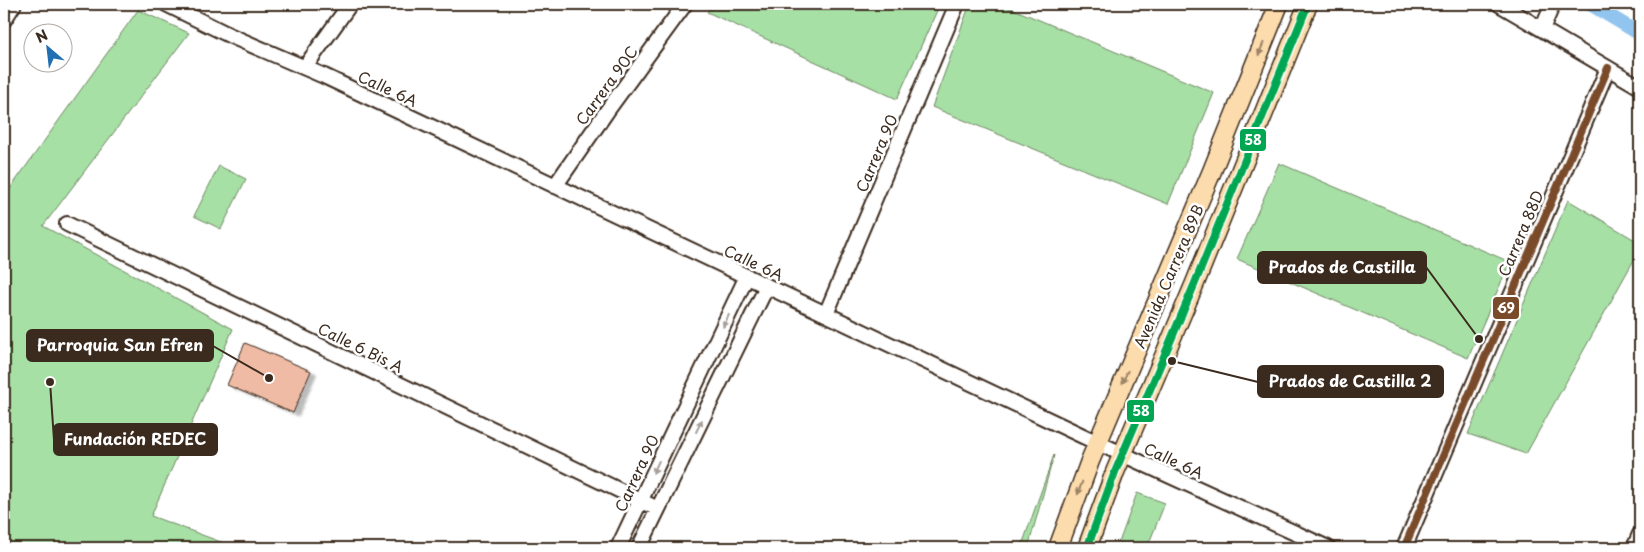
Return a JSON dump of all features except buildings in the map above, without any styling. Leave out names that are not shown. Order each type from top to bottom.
[{"type":"main road","name":"Avenida Carrera 89B","points":[[1058,548],[1098,443],[1212,171],[1279,4]]},
{"type":"main road","name":"Avenida Carrera 89B","points":[[1087,548],[1123,454],[1308,4]]},
{"type":"street","points":[[4,20],[14,4]]},
{"type":"street","name":"Calle 6A","points":[[166,4],[1098,443],[1328,548]]},
{"type":"street","points":[[305,68],[350,4]]},
{"type":"street","name":"Carrera 90C","points":[[555,186],[607,110],[685,4]]},
{"type":"street","name":"Carrera 90","points":[[826,314],[957,4]]},
{"type":"street","points":[[1499,4],[1640,87]]},
{"type":"street","points":[[1542,29],[1553,4]]},
{"type":"street","name":"Carrera 88D","points":[[1404,548],[1608,68]]},
{"type":"street","name":"Calle 6 Bis A","points":[[67,224],[658,509]]},
{"type":"street","name":"Carrera 90","points":[[618,548],[746,276]]},
{"type":"street","points":[[639,548],[767,286]]},
{"type":"street","points":[[1634,548],[1640,534]]},
{"type":"green space","points":[[713,4],[940,4],[897,99],[707,12]]},
{"type":"green space","points":[[970,4],[1001,4],[1214,93],[1168,204],[932,107]]},
{"type":"green space","points":[[138,10],[189,33],[43,226],[233,329],[151,516],[237,548],[4,548],[4,197]]},
{"type":"green space","points":[[1279,163],[1510,262],[1468,358],[1237,259]]},
{"type":"green space","points":[[219,166],[246,179],[221,229],[194,216]]},
{"type":"green space","points":[[1568,200],[1640,243],[1640,249],[1526,454],[1468,434]]},
{"type":"green space","points":[[1054,455],[1028,548],[1021,548]]},
{"type":"green space","points":[[1137,493],[1165,503],[1147,548],[1117,548]]},
{"type":"waterway","points":[[1590,4],[1640,34]]},
{"type":"transit line","name":"58","points":[[1087,548],[1115,472],[1195,283],[1308,4]]},
{"type":"transit line","name":"69","points":[[1404,548],[1608,68]]},
{"type":"place","name":"Prados de Castilla","points":[[1479,339]]},
{"type":"place","name":"Prados de Castilla 2","points":[[1172,361]]},
{"type":"place","name":"Parroquia San Efren","points":[[269,378]]},
{"type":"place","name":"Fundación REDEC","points":[[50,382]]}]
